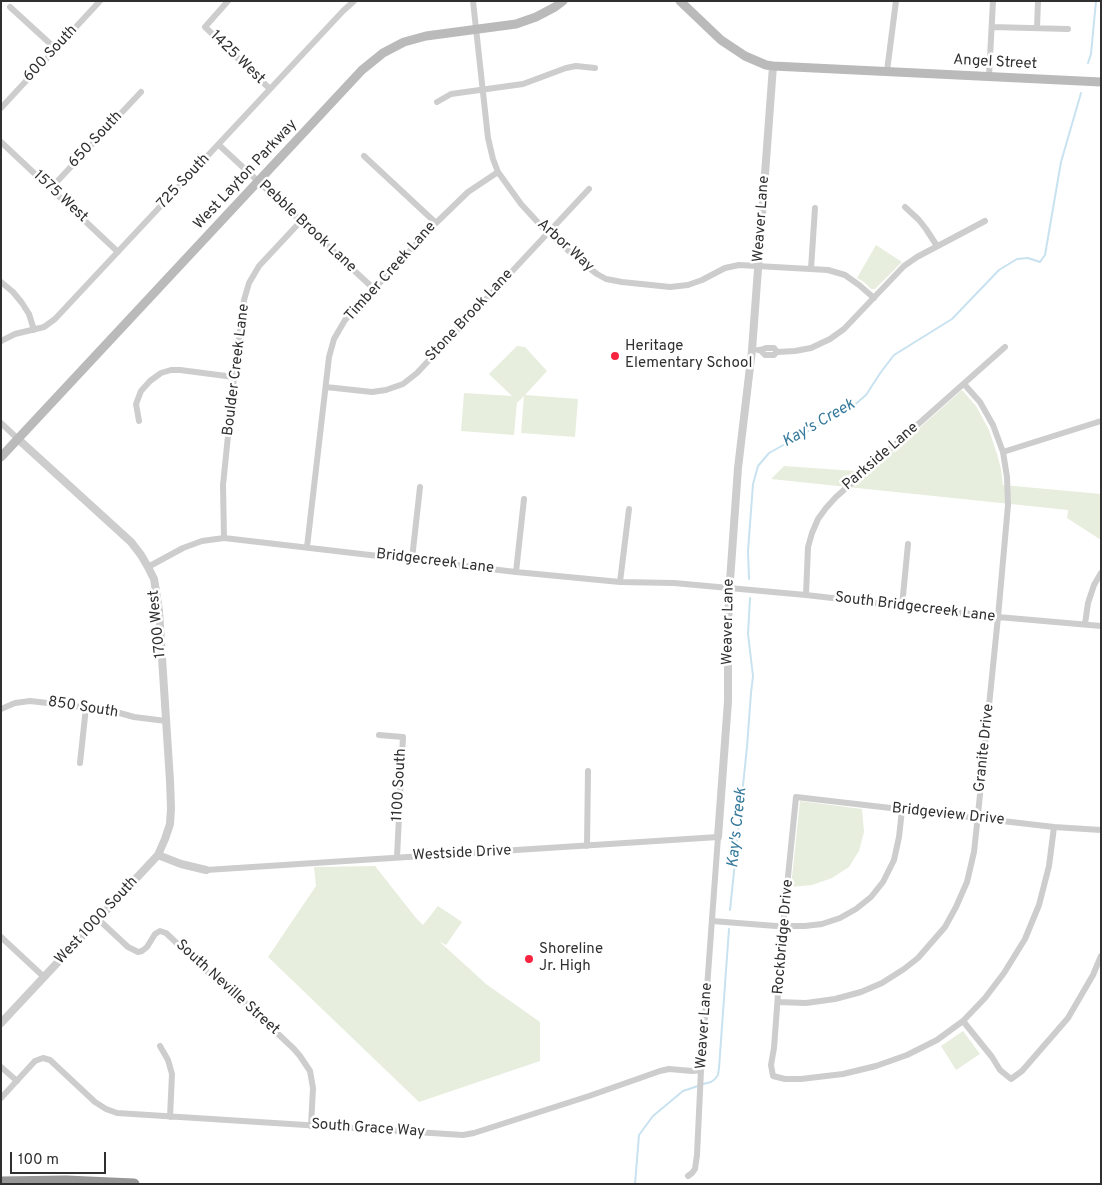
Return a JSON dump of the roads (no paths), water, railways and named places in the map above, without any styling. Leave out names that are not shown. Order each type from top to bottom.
[{"type":"highway","points":[[1,1182],[66,1181],[134,1184]]},
{"type":"main road","name":"West Layton Parkway","points":[[1,456],[362,70],[383,53],[404,42],[426,36],[516,24],[536,18],[563,1]]},
{"type":"main road","name":"Angel Street","points":[[680,1],[722,40],[745,56],[773,66],[1101,82]]},
{"type":"street","name":"600 South","points":[[1,108],[100,1]]},
{"type":"street","name":"1425 West","points":[[228,1],[205,27],[270,89]]},
{"type":"street","name":"725 South","points":[[1,341],[16,334],[44,327],[56,319],[354,1]]},
{"type":"street","name":"Arbor Way","points":[[473,1],[488,138],[498,172],[521,204],[548,233],[597,274],[606,279],[622,282],[670,287],[688,285],[725,268],[739,266],[828,270],[845,275],[874,298]]},
{"type":"street","points":[[887,71],[896,1]]},
{"type":"street","points":[[989,76],[993,1]]},
{"type":"street","points":[[1037,28],[1038,1]]},
{"type":"street","points":[[10,7],[56,48]]},
{"type":"street","points":[[992,26],[1068,29]]},
{"type":"street","points":[[437,102],[450,94],[523,84],[566,68],[576,66],[595,68]]},
{"type":"street","name":"Weaver Lane","points":[[688,1176],[695,1169],[728,701],[729,588],[738,468],[752,350],[773,66]]},
{"type":"street","name":"650 South","points":[[51,188],[141,92]]},
{"type":"street","name":"1575 West","points":[[1,142],[118,252]]},
{"type":"street","name":"Pebble Brook Lane","points":[[219,145],[374,289]]},
{"type":"street","points":[[364,156],[436,222]]},
{"type":"street","name":"Timber Creek Lane","points":[[307,547],[326,387],[334,339],[345,320],[436,222],[468,192],[498,172]]},
{"type":"street","name":"Stone Brook Lane","points":[[326,387],[372,392],[386,390],[403,384],[417,373],[588,189]]},
{"type":"street","points":[[811,269],[815,208]]},
{"type":"street","points":[[905,208],[919,220],[937,246]]},
{"type":"street","name":"Boulder Creek Lane","points":[[224,538],[223,485],[244,300],[249,283],[259,266],[301,221]]},
{"type":"street","points":[[752,350],[774,348],[777,352],[795,352],[830,340],[844,329],[904,266],[917,257],[985,221]]},
{"type":"street","points":[[1,282],[22,303],[29,314],[34,330]]},
{"type":"street","name":"Parkside Lane","points":[[806,595],[808,547],[818,519],[826,508],[1005,347]]},
{"type":"street","points":[[139,421],[136,404],[141,391],[161,373],[180,370],[234,377]]},
{"type":"street","name":"Granite Drive","points":[[778,1002],[835,999],[882,983],[904,969],[930,946],[944,928],[967,882],[974,852],[978,818],[1008,504],[1007,477],[1003,452],[993,425],[980,402],[964,384]]},
{"type":"street","points":[[1003,452],[1101,421]]},
{"type":"street","name":"1700 West","points":[[1,423],[131,542],[148,567],[155,585],[159,611],[171,808],[170,824],[158,855]]},
{"type":"street","points":[[412,559],[420,487]]},
{"type":"street","points":[[516,572],[524,499]]},
{"type":"street","points":[[620,582],[629,509]]},
{"type":"street","name":"Bridgecreek Lane","points":[[148,567],[183,548],[202,541],[224,538],[516,572],[620,582],[674,583],[729,588]]},
{"type":"street","points":[[902,606],[908,544]]},
{"type":"street","points":[[1085,624],[1088,603],[1101,573]]},
{"type":"street","name":"South Bridgecreek Lane","points":[[729,588],[806,595],[998,618],[1101,626]]},
{"type":"street","name":"850 South","points":[[1,708],[15,703],[30,701],[109,710],[134,717],[166,721]]},
{"type":"street","points":[[80,763],[86,707]]},
{"type":"street","name":"1100 South","points":[[379,735],[403,737],[397,857]]},
{"type":"street","points":[[587,846],[588,771]]},
{"type":"street","name":"Bridgeview Drive","points":[[796,797],[1054,827],[1101,830]]},
{"type":"street","name":"Rockbridge Drive","points":[[796,797],[771,1065],[773,1076],[784,1080],[800,1079],[843,1074],[876,1066],[907,1055],[937,1040],[963,1021]]},
{"type":"street","points":[[712,921],[783,926],[822,924],[840,918],[856,909],[871,897],[883,882],[894,860],[902,810]]},
{"type":"street","points":[[1054,827],[1049,866],[1039,905],[1025,939],[1004,973],[985,998],[963,1021],[1000,1070],[1011,1079],[1022,1072],[1068,1018],[1093,975],[1101,956]]},
{"type":"street","name":"Westside Drive","points":[[206,870],[718,837]]},
{"type":"street","points":[[158,855],[181,864],[206,870]]},
{"type":"street","name":"West 1000 South","points":[[1,1023],[158,855]]},
{"type":"street","name":"South Neville Street","points":[[98,919],[128,947],[138,952],[147,947],[155,934],[160,931],[166,932],[214,978],[238,996],[294,1049],[310,1071],[313,1088],[310,1126]]},
{"type":"street","points":[[1,937],[44,977]]},
{"type":"street","points":[[160,1046],[168,1060],[172,1074],[170,1116]]},
{"type":"street","name":"South Grace Way","points":[[17,1081],[35,1061],[44,1058],[50,1060],[94,1102],[117,1113],[457,1135],[468,1134],[589,1096],[660,1071],[669,1069],[701,1073]]},
{"type":"street","points":[[1,1067],[17,1081],[1,1098]]},
{"type":"waterway","name":"Kay's Creek","points":[[1088,63],[1091,54],[1096,1]]},
{"type":"waterway","name":"Kay's Creek","points":[[749,579],[748,551],[753,484],[758,466],[769,453],[852,407],[866,395],[894,355],[952,319],[999,270],[1017,259],[1028,258],[1040,262],[1045,255],[1061,162],[1081,93]]},
{"type":"waterway","name":"Kay's Creek","points":[[730,910],[753,676],[748,634],[750,598]]},
{"type":"waterway","name":"Kay's Creek","points":[[703,1084],[711,1082],[718,1075],[729,929]]},
{"type":"waterway","name":"Kay's Creek","points":[[635,1184],[639,1135],[653,1116],[683,1091],[698,1086]]},
{"type":"place","name":"Heritage Elementary School","points":[[615,356]]},
{"type":"place","name":"Shoreline Jr. High","points":[[529,959]]}]
